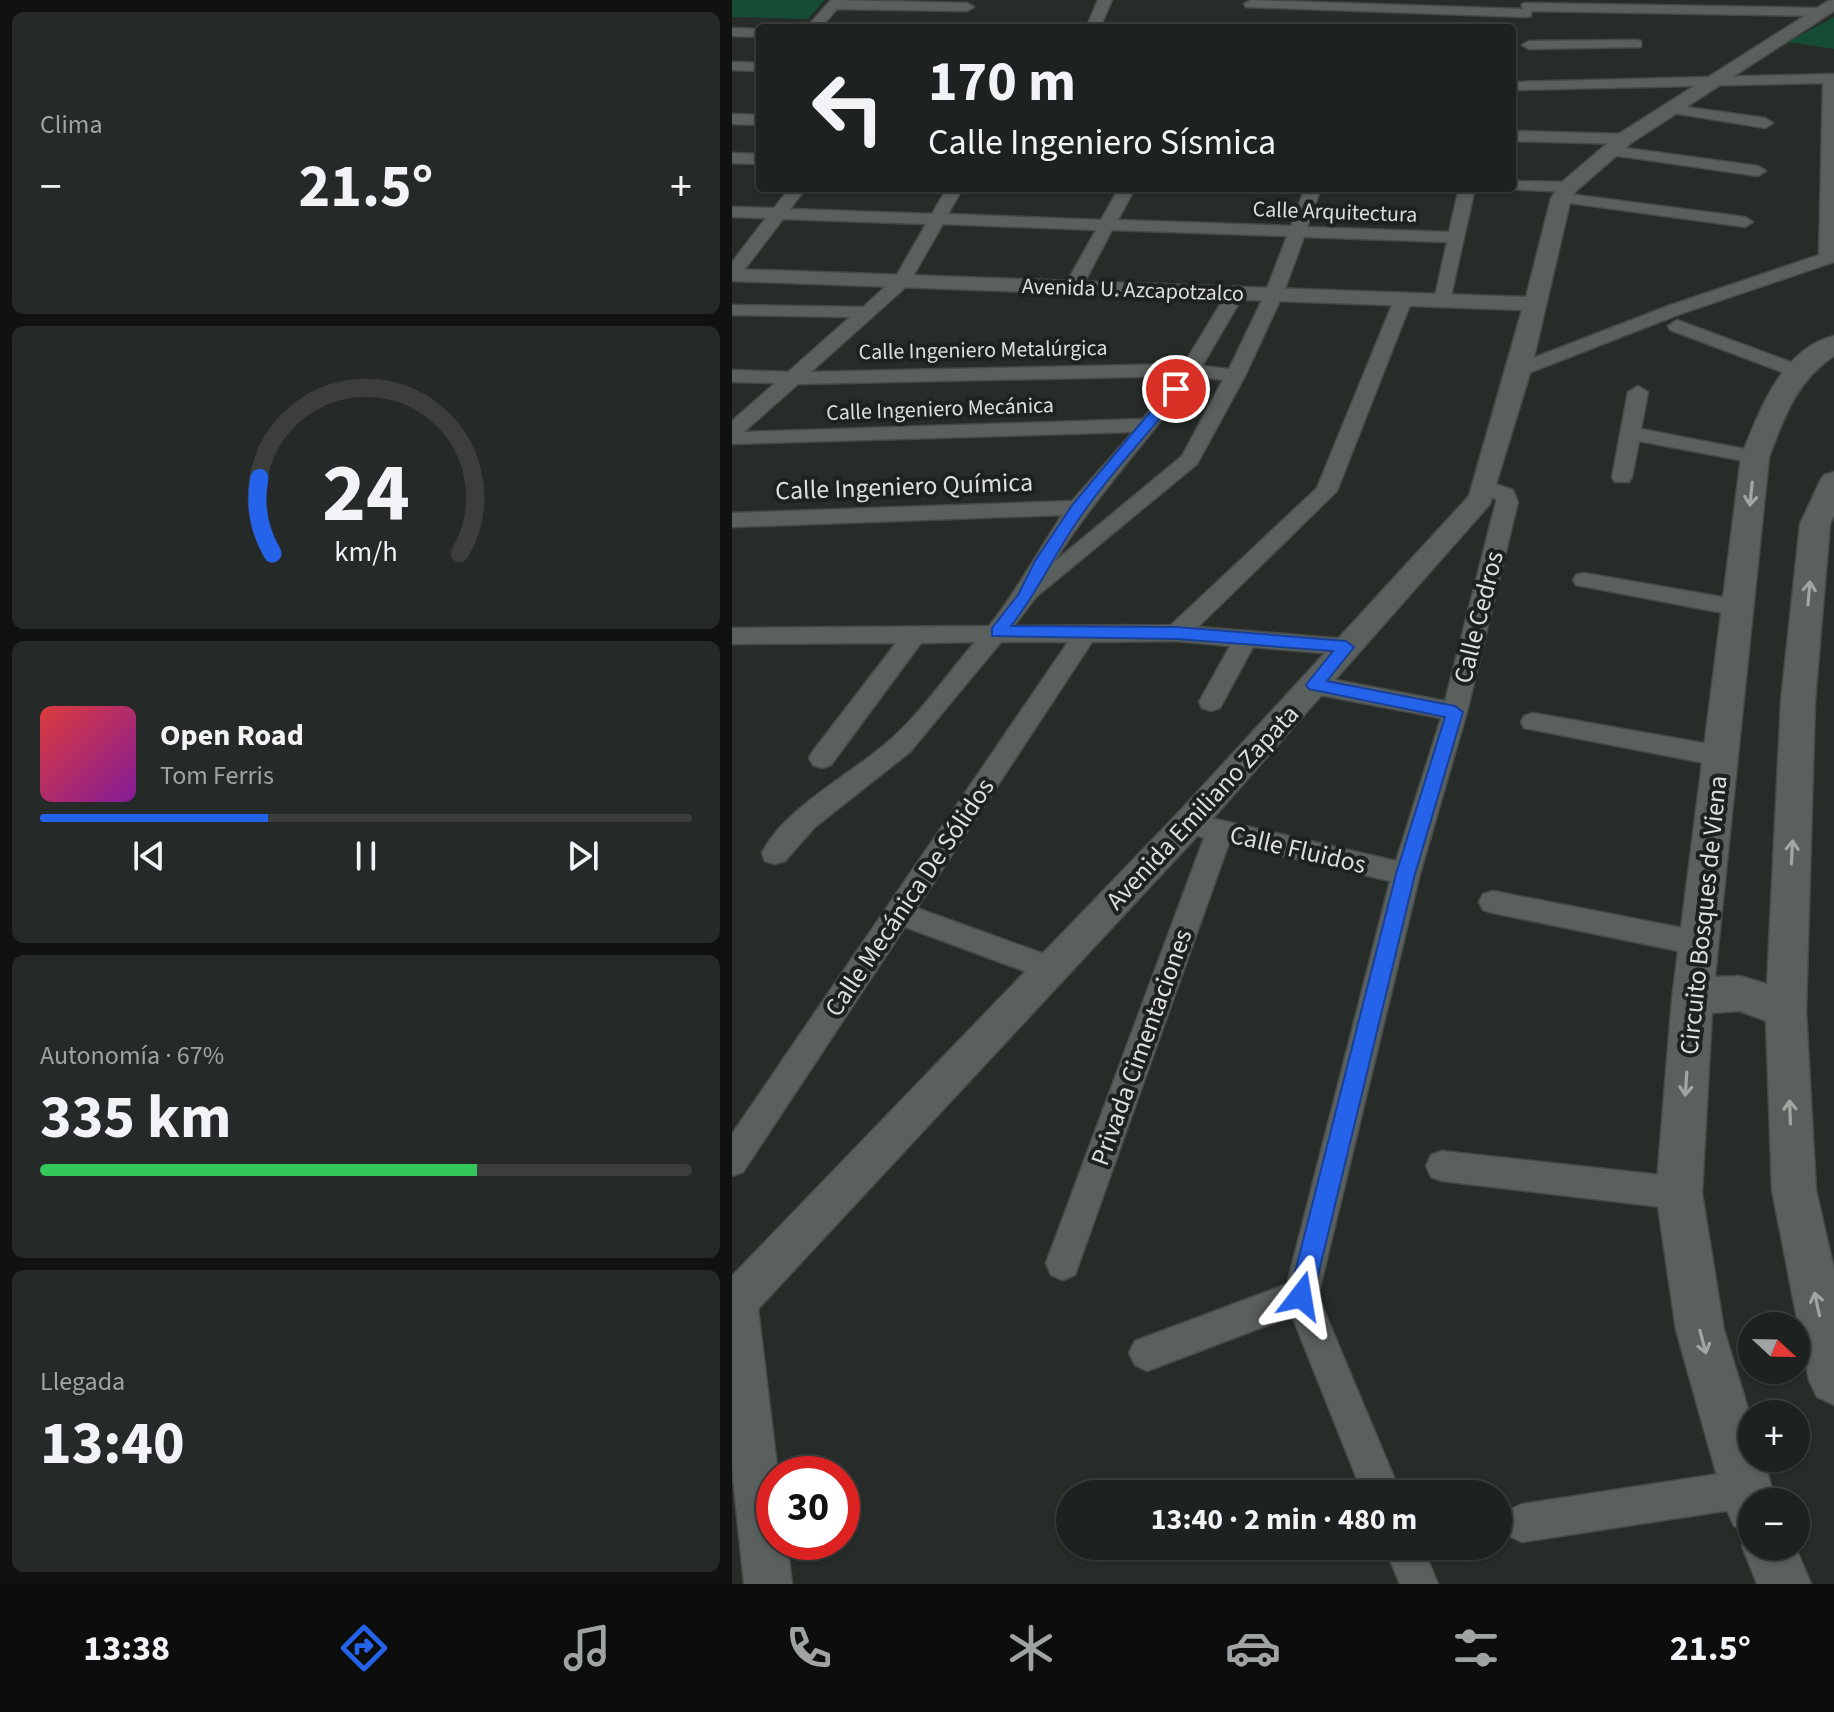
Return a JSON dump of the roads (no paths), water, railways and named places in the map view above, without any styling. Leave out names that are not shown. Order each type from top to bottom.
[{"type":"main road","name":"Circuito Bosques de Viena","points":[[1745,1488],[1700,1330],[1679,1193],[1692,999],[1755,457],[1777,401],[1797,371],[1834,344]]},
{"type":"main road","points":[[1833,1374],[1794,1190],[1786,994],[1798,701],[1815,524],[1834,481]]},
{"type":"main road","points":[[1698,947],[1786,994]]},
{"type":"main road","points":[[1692,999],[1725,991],[1786,994]]},
{"type":"main road","points":[[1774,1560],[1784,1584]]},
{"type":"street","points":[[1095,24],[1105,0]]},
{"type":"street","points":[[817,24],[836,2],[967,8]]},
{"type":"street","points":[[1249,4],[1351,8],[1438,5],[1490,24]]},
{"type":"street","points":[[1528,38],[1780,5],[1826,8]]},
{"type":"street","points":[[1565,192],[1617,145],[1826,8]]},
{"type":"street","points":[[732,32],[756,33]]},
{"type":"street","points":[[1528,38],[1636,44]]},
{"type":"street","points":[[1519,370],[1674,310],[1831,257],[1832,78],[1714,80],[1528,38]]},
{"type":"street","points":[[1516,74],[1528,38]]},
{"type":"street","points":[[732,83],[746,67]]},
{"type":"street","points":[[1672,109],[1765,123]]},
{"type":"street","points":[[732,119],[756,120]]},
{"type":"street","points":[[1516,136],[1617,145],[1758,171]]},
{"type":"street","points":[[732,158],[756,159]]},
{"type":"street","points":[[1516,186],[1745,222]]},
{"type":"street","points":[[732,274],[795,192]]},
{"type":"street","points":[[732,432],[902,281],[953,192]]},
{"type":"street","points":[[1073,287],[1125,192]]},
{"type":"street","points":[[775,853],[806,820],[901,745],[1025,597],[1190,460],[1274,294],[1311,192]]},
{"type":"street","points":[[1443,301],[1466,192]]},
{"type":"street","name":"Avenida Emiliano Zapata","points":[[734,1302],[1051,969],[1204,827],[1346,647],[1481,498],[1519,370],[1565,192]]},
{"type":"street","name":"Calle Arquitectura","points":[[732,212],[1457,237]]},
{"type":"street","name":"Avenida U. Azcapotzalco","points":[[732,274],[1534,304]]},
{"type":"street","points":[[1025,597],[1043,561],[1078,508],[1149,425],[1190,370],[1236,293]]},
{"type":"street","points":[[1177,633],[1326,491],[1403,300]]},
{"type":"street","points":[[732,310],[865,312]]},
{"type":"street","points":[[1677,326],[1797,371]]},
{"type":"street","name":"Calle Ingeniero Metalúrgica","points":[[732,376],[794,378],[1190,370],[1235,376]]},
{"type":"street","points":[[1622,477],[1638,392]]},
{"type":"street","name":"Calle Ingeniero Mecánica","points":[[732,438],[1149,425]]},
{"type":"street","points":[[1631,433],[1755,457]]},
{"type":"street","name":"Calle Cedros","points":[[1301,1296],[1406,874],[1455,712],[1507,502],[1506,495],[1484,487]]},
{"type":"street","name":"Calle Ingeniero Química","points":[[732,520],[1078,508]]},
{"type":"street","points":[[1584,580],[1739,608]]},
{"type":"street","points":[[735,641],[916,633],[1177,633],[1346,647]]},
{"type":"street","points":[[822,758],[916,633]]},
{"type":"street","name":"Calle Mecánica De Sólidos","points":[[732,1161],[1086,633]]},
{"type":"street","points":[[1211,702],[1246,638]]},
{"type":"street","points":[[1315,685],[1455,712]]},
{"type":"street","points":[[1533,722],[1720,756]]},
{"type":"street","name":"Calle Fluidos","points":[[1204,827],[1406,874]]},
{"type":"street","name":"Privada Cimentaciones","points":[[1063,1263],[1204,827]]},
{"type":"street","points":[[1493,902],[1698,947]]},
{"type":"street","points":[[899,913],[1051,969]]},
{"type":"street","points":[[1442,1166],[1679,1193]]},
{"type":"street","points":[[1147,1353],[1301,1296],[1376,1480]]},
{"type":"street","points":[[734,1302],[768,1584]]},
{"type":"street","points":[[1522,1523],[1738,1499]]},
{"type":"street","points":[[1409,1560],[1419,1584]]}]
